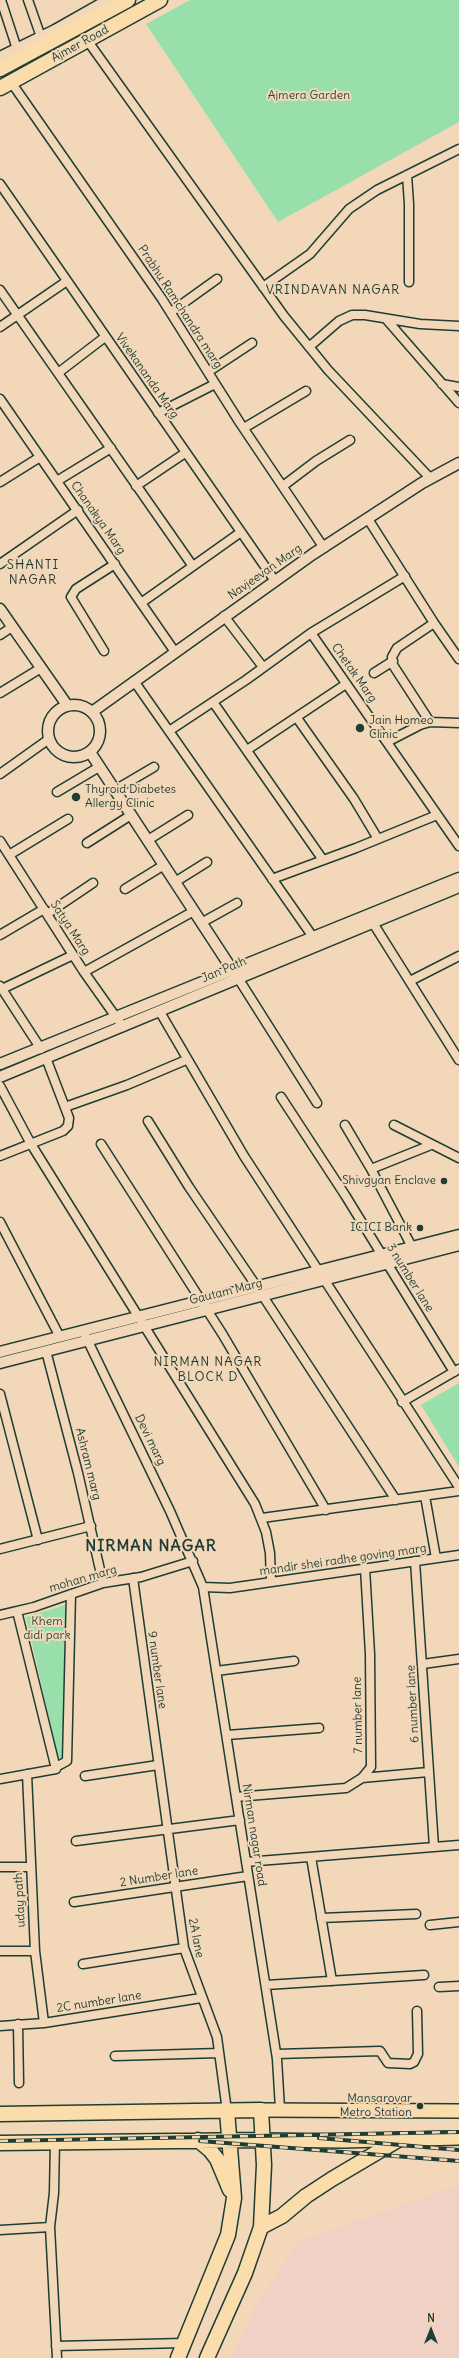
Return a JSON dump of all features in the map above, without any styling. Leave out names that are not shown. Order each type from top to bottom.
[{"type":"highway","name":"Ajmer Road","points":[[0,70],[128,0]]},
{"type":"highway","name":"Ajmer Road","points":[[6,85],[160,0]]},
{"type":"highway","points":[[0,2114],[261,2110],[264,2189],[261,2227],[245,2273],[207,2358]]},
{"type":"highway","points":[[178,2358],[228,2235],[234,2198],[227,2111]]},
{"type":"highway","points":[[198,2140],[210,2150],[216,2159],[234,2198]]},
{"type":"highway","points":[[0,2143],[55,2141],[262,2140]]},
{"type":"highway","points":[[261,2227],[282,2216],[306,2196],[332,2179],[398,2140]]},
{"type":"main road","points":[[261,2110],[459,2111]]},
{"type":"main road","points":[[262,2140],[398,2140],[459,2138]]},
{"type":"street","points":[[1,0],[17,49]]},
{"type":"street","points":[[28,0],[42,37]]},
{"type":"street","points":[[0,58],[42,37],[108,0]]},
{"type":"street","points":[[87,40],[263,286],[309,347],[328,370],[430,478]]},
{"type":"street","name":"Prabhu Ramchandra marg","points":[[6,85],[171,312],[215,384],[324,548]]},
{"type":"street","points":[[263,286],[310,254],[349,209],[377,190],[459,149]]},
{"type":"street","points":[[407,175],[409,204],[409,282]]},
{"type":"street","name":"Vivekananda Marg","points":[[0,184],[3,195],[66,281],[275,580]]},
{"type":"street","points":[[171,312],[217,279]]},
{"type":"street","points":[[0,328],[66,281]]},
{"type":"street","points":[[0,290],[192,565]]},
{"type":"street","points":[[309,347],[339,321],[352,316],[365,315],[386,319],[459,326]]},
{"type":"street","points":[[386,319],[459,403]]},
{"type":"street","points":[[58,373],[105,337]]},
{"type":"street","points":[[208,372],[252,343]]},
{"type":"street","points":[[158,413],[215,384]]},
{"type":"street","points":[[442,384],[459,387]]},
{"type":"street","points":[[244,428],[306,391]]},
{"type":"street","name":"Chanakya Marg","points":[[0,399],[175,652]]},
{"type":"street","points":[[283,486],[316,461],[350,440]]},
{"type":"street","points":[[57,481],[111,448]]},
{"type":"street","points":[[136,486],[185,453]]},
{"type":"street","points":[[0,482],[40,457]]},
{"type":"street","name":"Navjeevan Marg","points":[[92,712],[275,580],[430,478],[459,463]]},
{"type":"street","points":[[0,564],[78,510]]},
{"type":"street","points":[[368,519],[434,623],[457,655]]},
{"type":"street","points":[[141,603],[192,565],[241,532]]},
{"type":"street","points":[[104,651],[71,597],[76,589],[115,564]]},
{"type":"street","points":[[169,731],[263,667],[311,632],[405,576]]},
{"type":"street","points":[[0,609],[67,705]]},
{"type":"street","points":[[224,616],[263,667]]},
{"type":"street","points":[[430,722],[393,665],[392,657],[397,648],[434,623]]},
{"type":"street","points":[[0,636],[12,627]]},
{"type":"street","name":"Chetak Marg","points":[[311,632],[459,846]]},
{"type":"street","points":[[374,673],[392,661]]},
{"type":"street","points":[[0,693],[41,668]]},
{"type":"street","points":[[134,681],[313,937]]},
{"type":"street","points":[[247,750],[346,684]]},
{"type":"street","points":[[212,702],[323,860]]},
{"type":"street","points":[[67,705],[80,706],[92,712],[100,725],[100,732],[95,747],[90,752],[76,757],[63,755],[52,746],[47,732],[51,718],[55,712],[67,705]]},
{"type":"street","points":[[296,718],[354,799],[378,839]]},
{"type":"street","points":[[387,742],[410,729],[430,722],[459,723]]},
{"type":"street","points":[[0,774],[49,739]]},
{"type":"street","points":[[90,752],[317,1103]]},
{"type":"street","points":[[57,792],[99,767]]},
{"type":"street","points":[[115,790],[154,767]]},
{"type":"street","points":[[87,843],[132,815]]},
{"type":"street","points":[[148,840],[188,815]]},
{"type":"street","points":[[272,879],[437,815]]},
{"type":"street","points":[[9,855],[68,818]]},
{"type":"street","name":"Satya Marg","points":[[0,841],[84,972],[117,1017],[122,1027]]},
{"type":"street","points":[[175,882],[206,862]]},
{"type":"street","points":[[125,889],[164,865]]},
{"type":"street","name":"Jan Path","points":[[0,1077],[160,1012],[313,937],[459,878]]},
{"type":"street","points":[[0,935],[45,912],[93,883]]},
{"type":"street","name":"Jan Path","points":[[0,1064],[117,1017],[373,923],[459,887]]},
{"type":"street","points":[[202,923],[237,903]]},
{"type":"street","points":[[84,972],[194,911]]},
{"type":"street","points":[[373,923],[410,981],[421,1002],[458,1056]]},
{"type":"street","points":[[41,1048],[1,987],[73,955]]},
{"type":"street","points":[[410,981],[459,956]]},
{"type":"street","points":[[160,1012],[186,1060],[244,1156],[402,1402],[459,1486]]},
{"type":"street","points":[[0,1156],[63,1131],[68,1126],[69,1118],[46,1058]]},
{"type":"street","points":[[65,1107],[126,1086],[186,1060]]},
{"type":"street","points":[[0,1086],[31,1144],[140,1316],[230,1462],[262,1518],[270,1553],[271,1582]]},
{"type":"street","name":"3 number lane","points":[[281,1097],[345,1195],[384,1260],[457,1370]]},
{"type":"street","points":[[148,1121],[189,1187],[260,1291],[396,1500]]},
{"type":"street","points":[[345,1125],[371,1169],[412,1247]]},
{"type":"street","points":[[394,1125],[459,1158]]},
{"type":"street","points":[[101,1144],[226,1341],[326,1510]]},
{"type":"street","points":[[371,1169],[431,1145]]},
{"type":"street","points":[[0,1222],[60,1337]]},
{"type":"street","points":[[260,1291],[319,1271],[384,1260],[412,1247],[459,1235]]},
{"type":"street","name":"Gautam Marg","points":[[3,1363],[146,1326],[203,1306],[260,1291],[325,1280],[384,1260],[459,1245]]},
{"type":"street","points":[[3,1363],[1,1351],[140,1316],[203,1306]]},
{"type":"street","name":"Devi marg","points":[[83,1331],[193,1561]]},
{"type":"street","name":"Ashram marg","points":[[46,1351],[91,1526],[103,1583]]},
{"type":"street","points":[[402,1402],[457,1370]]},
{"type":"street","points":[[0,1394],[38,1540]]},
{"type":"street","points":[[262,1518],[459,1491]]},
{"type":"street","points":[[425,1496],[436,1558]]},
{"type":"street","points":[[0,1549],[91,1526]]},
{"type":"street","name":"mandir shei radhe goving marg","points":[[203,1587],[230,1588],[459,1555]]},
{"type":"street","points":[[193,1561],[203,1587]]},
{"type":"street","name":"mohan marg","points":[[0,1615],[17,1611],[103,1583],[132,1578],[193,1561]]},
{"type":"street","name":"6 number lane","points":[[415,1561],[434,1847]]},
{"type":"street","name":"7 number lane","points":[[362,1778],[371,1767],[370,1654],[365,1568]]},
{"type":"street","name":"9 number lane","points":[[132,1578],[158,1765]]},
{"type":"street","name":"Nirman nagar road","points":[[203,1587],[266,1985],[276,2054],[280,2109]]},
{"type":"street","points":[[1,1776],[27,1774],[56,1769],[56,1767],[67,1761],[71,1594]]},
{"type":"street","points":[[17,1611],[56,1767]]},
{"type":"street","points":[[423,1664],[459,1659]]},
{"type":"street","points":[[216,1670],[294,1660]]},
{"type":"street","points":[[227,1735],[319,1728]]},
{"type":"street","points":[[86,1776],[158,1765]]},
{"type":"street","name":"2A lane","points":[[158,1765],[184,1948],[201,1998],[217,2037],[227,2111]]},
{"type":"street","points":[[236,1797],[346,1788],[362,1778],[428,1772]]},
{"type":"street","name":"uday path","points":[[27,1774],[30,1867],[35,1951],[44,2023]]},
{"type":"street","points":[[76,1841],[240,1820]]},
{"type":"street","points":[[246,1862],[459,1845]]},
{"type":"street","points":[[311,1857],[332,1981]]},
{"type":"street","points":[[0,1867],[30,1867]]},
{"type":"street","name":"2 Number lane","points":[[74,1902],[248,1876]]},
{"type":"street","points":[[321,1918],[416,1914]]},
{"type":"street","points":[[430,1925],[459,1922]]},
{"type":"street","points":[[83,1964],[184,1948]]},
{"type":"street","points":[[0,1951],[35,1951]]},
{"type":"street","points":[[266,1985],[424,1975]]},
{"type":"street","points":[[438,1987],[459,1986]]},
{"type":"street","name":"2C number lane","points":[[0,2026],[44,2023],[201,1998]]},
{"type":"street","points":[[276,2054],[380,2051],[388,2063],[410,2064],[414,2062],[418,2054],[417,2011]]},
{"type":"street","points":[[18,2024],[19,2083]]},
{"type":"street","points":[[116,2056],[219,2053]]},
{"type":"street","points":[[55,2141],[54,2193],[50,2227],[57,2358]]},
{"type":"street","points":[[0,2230],[50,2227]]},
{"type":"street","points":[[56,2346],[184,2343]]},
{"type":"shaded area","points":[[459,2185],[459,2358],[232,2358],[256,2304],[299,2241]]},
{"type":"green space","name":"Ajmera Garden","points":[[190,0],[459,0],[459,122],[278,222],[146,24]]},
{"type":"green space","points":[[459,1383],[459,1467],[421,1405]]},
{"type":"green space","name":"Khem didi park","points":[[65,1605],[63,1757],[58,1758],[26,1617]]},
{"type":"railway","points":[[0,2141],[459,2132]]},
{"type":"railway","points":[[319,2138],[459,2150]]},
{"type":"railway","points":[[200,2141],[459,2161]]},
{"type":"place","name":"Jain Homeo Clinic","points":[[360,728]]},
{"type":"place","name":"Thyroid Diabetes Allergy Clinic","points":[[76,797]]},
{"type":"place","name":"Shivgyan Enclave","points":[[444,1181]]},
{"type":"place","name":"ICICI Bank","points":[[420,1228]]},
{"type":"place","name":"Mansarovar Metro Station","points":[[420,2106]]},
{"type":"district","name":"VRINDAVAN NAGAR","points":[[333,290]]},
{"type":"district","name":"SHANTI NAGAR","points":[[33,572]]},
{"type":"district","name":"NIRMAN NAGAR BLOCK D","points":[[208,1370]]},
{"type":"district","name":"NIRMAN NAGAR","points":[[151,1546]]}]
